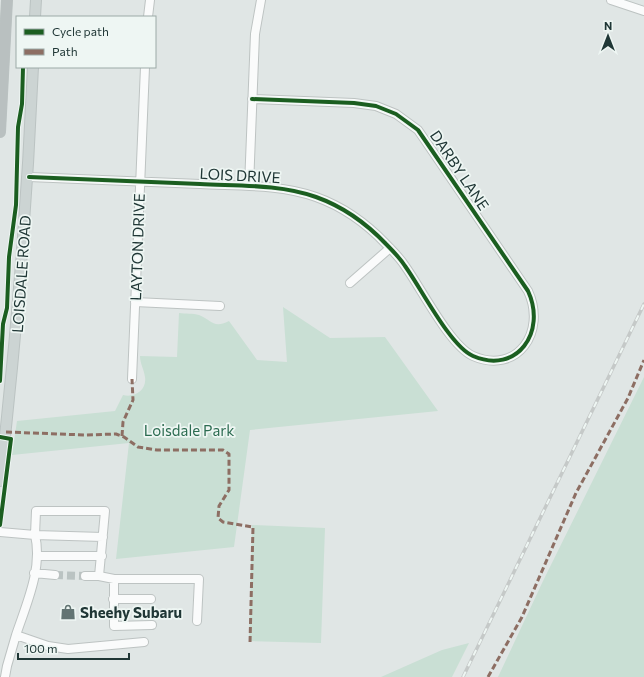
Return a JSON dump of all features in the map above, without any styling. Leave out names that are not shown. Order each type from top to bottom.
[{"type":"highway","points":[[0,132],[6,0]]},
{"type":"main road","points":[[35,16],[36,0]]},
{"type":"main road","name":"LOISDALE ROAD","points":[[0,481],[16,343],[28,177],[33,68]]},
{"type":"street","points":[[148,16],[150,0]]},
{"type":"street","points":[[249,186],[255,34],[261,0]]},
{"type":"street","points":[[611,0],[644,11]]},
{"type":"street","name":"LAYTON DRIVE","points":[[132,379],[145,68]]},
{"type":"street","name":"DARBY LANE","points":[[252,99],[354,103],[376,106],[396,114],[418,130],[524,285],[533,302],[534,326],[527,342],[518,351]]},
{"type":"street","name":"LOIS DRIVE","points":[[28,177],[249,186],[300,192],[329,202],[365,223],[390,248],[405,265],[453,339],[465,352],[481,359],[496,360],[505,358],[518,351]]},
{"type":"street","points":[[350,283],[390,248]]},
{"type":"street","points":[[135,302],[220,306]]},
{"type":"street","points":[[5,677],[6,666],[30,596],[38,546],[35,535],[36,511],[105,511],[99,576]]},
{"type":"street","points":[[0,532],[35,535],[103,537]]},
{"type":"street","points":[[37,556],[102,556]]},
{"type":"street","points":[[34,573],[55,575]]},
{"type":"street","points":[[85,576],[99,576],[114,579],[199,579],[197,620]]},
{"type":"street","points":[[114,579],[114,626],[152,625]]},
{"type":"street","points":[[113,599],[151,599]]},
{"type":"street","points":[[16,635],[48,646],[68,649],[144,642]]},
{"type":"green space","name":"Loisdale Park","points":[[283,307],[330,338],[385,337],[438,411],[250,430],[234,547],[116,559],[129,443],[12,455],[17,421],[115,411],[123,395],[127,396],[139,392],[144,386],[145,382],[140,356],[177,357],[179,313],[199,315],[216,324],[229,321],[257,360],[287,362]]},
{"type":"green space","points":[[644,377],[644,677],[498,677],[543,581]]},
{"type":"green space","points":[[252,525],[325,528],[321,643],[249,641]]},
{"type":"green space","points":[[469,643],[452,677],[381,677],[442,650]]},
{"type":"tunnel","points":[[55,575],[85,576]]},
{"type":"railway","points":[[463,677],[644,304]]},
{"type":"marked path","points":[[488,677],[522,617],[576,493],[628,398],[644,360]]},
{"type":"marked path","points":[[122,436],[123,422],[133,400],[132,379]]},
{"type":"marked path","points":[[6,432],[85,435],[116,434],[124,437],[138,447],[157,450],[223,450],[229,454],[229,490],[219,506],[218,518],[223,522],[253,527],[250,643]]},
{"type":"cycle path","points":[[0,381],[3,324],[7,308],[9,257],[16,205],[18,127],[22,104],[23,68]]},
{"type":"cycle path","points":[[29,177],[259,186],[288,190],[316,197],[354,216],[371,229],[399,257],[436,316],[455,341],[464,350],[473,356],[489,360],[503,360],[515,355],[524,346],[531,335],[534,321],[533,306],[528,291],[418,130],[396,114],[376,106],[354,103],[252,99]]},
{"type":"cycle path","points":[[0,437],[11,439],[0,525]]},
{"type":"place","name":"Sheehy Subaru","points":[[68,612]]}]
